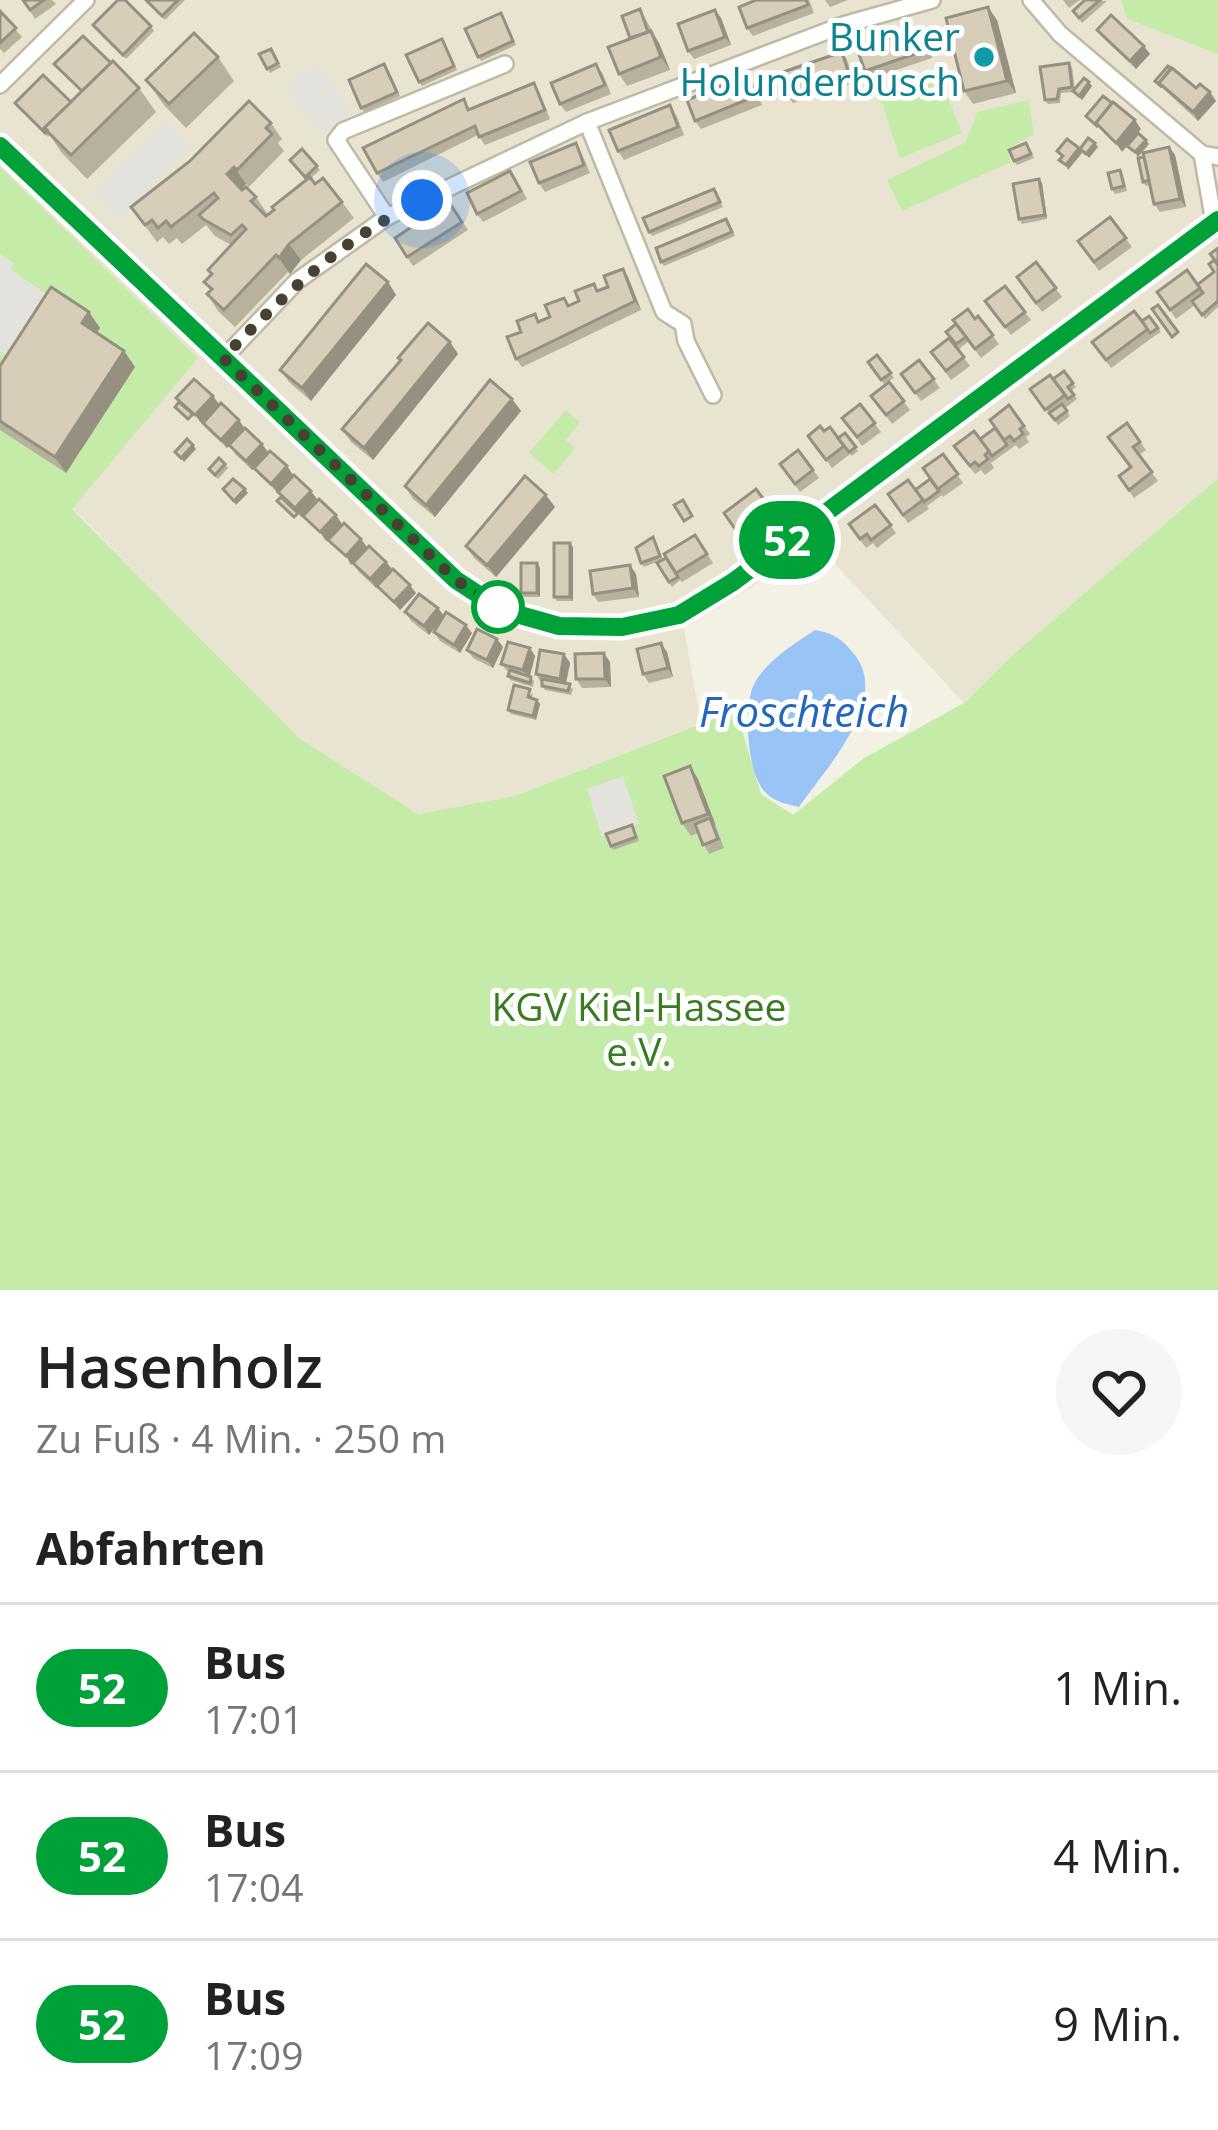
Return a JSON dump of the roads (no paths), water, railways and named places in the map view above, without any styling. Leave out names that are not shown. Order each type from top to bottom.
[{"type":"street","points":[[0,86],[86,0]]},
{"type":"street","points":[[223,358],[297,281],[387,218],[587,122],[843,25],[932,0]]},
{"type":"street","points":[[0,146],[456,580],[502,610],[559,626],[622,627],[679,615],[733,582],[1216,221],[1210,155],[1060,34],[1031,0]]},
{"type":"street","points":[[387,218],[337,140],[343,131],[505,64]]},
{"type":"street","points":[[587,122],[664,312],[683,324],[686,341],[713,395]]},
{"type":"water","name":"Froschteich","points":[[815,630],[837,638],[854,654],[864,672],[865,692],[850,734],[799,807],[772,798],[759,783],[751,757],[748,713],[752,689],[763,671]]},
{"type":"place","name":"Bunker Holunderbusch","points":[[984,57]]},
{"type":"park label","name":"KGV Kiel-Hassee e.V.","points":[[639,1028]]}]
